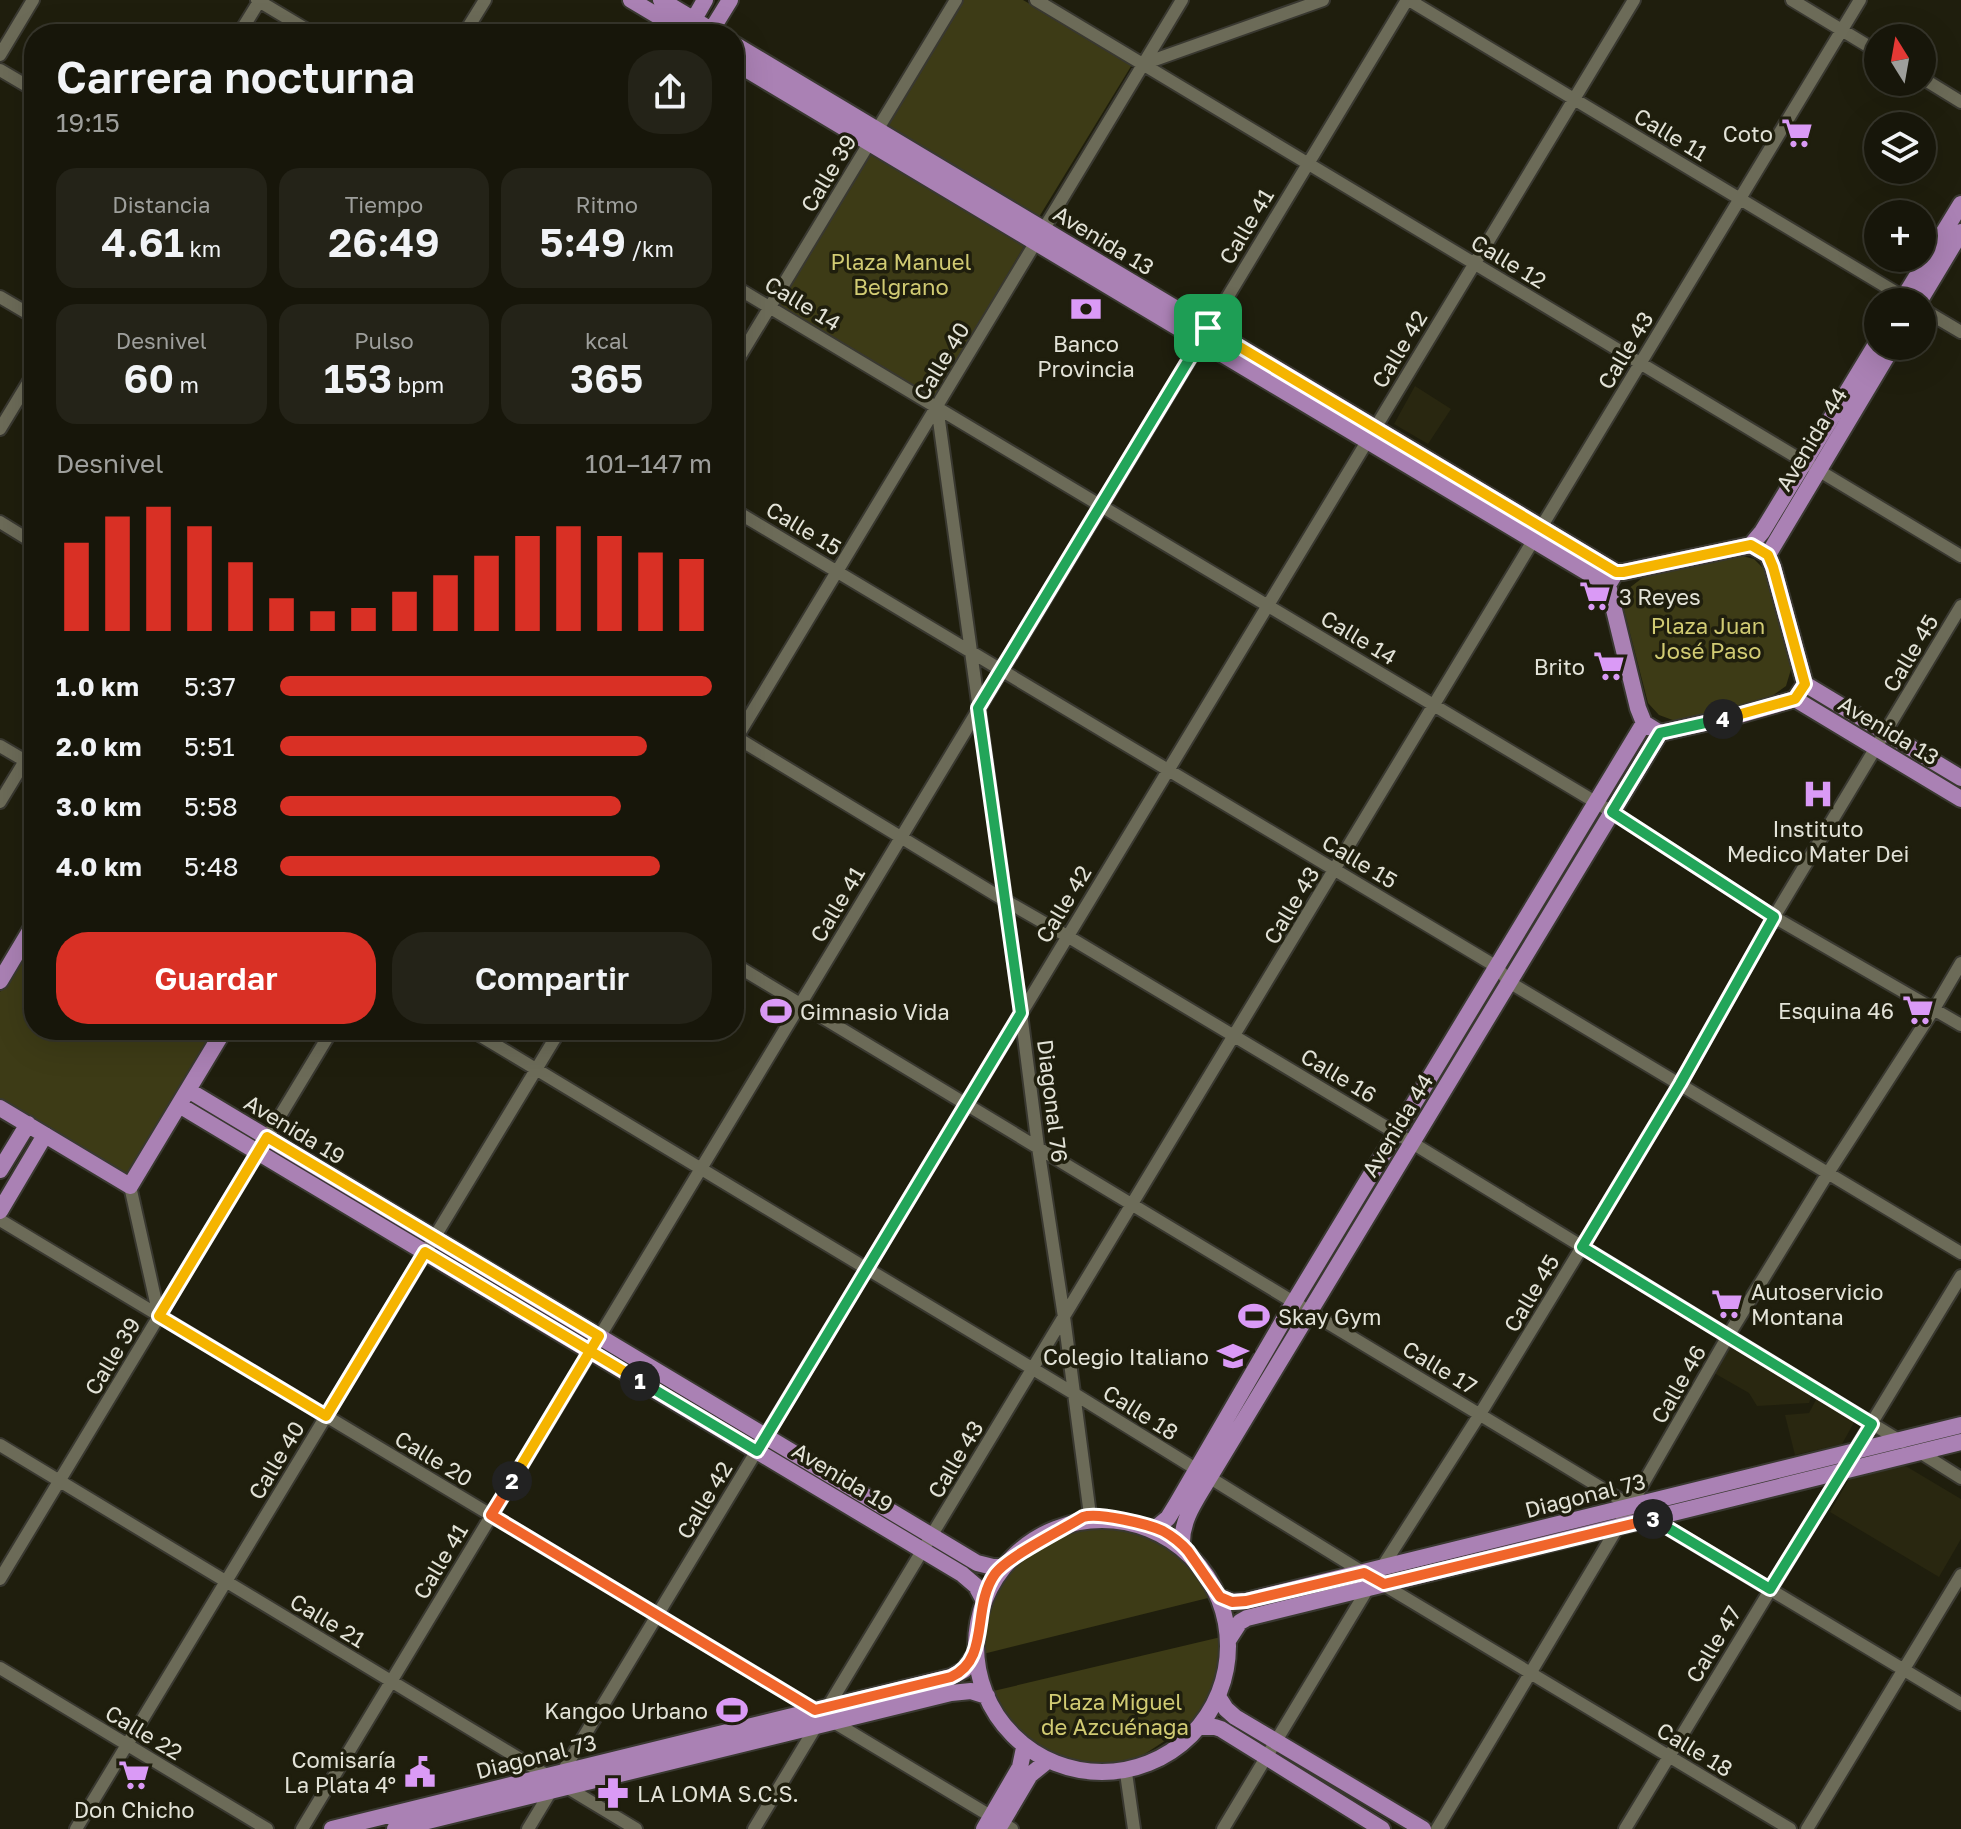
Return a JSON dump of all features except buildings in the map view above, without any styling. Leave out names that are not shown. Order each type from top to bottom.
[{"type":"main road","points":[[631,0],[677,24]]},
{"type":"main road","points":[[661,0],[683,24]]},
{"type":"main road","points":[[691,24],[705,0]]},
{"type":"main road","points":[[718,24],[730,0]]},
{"type":"main road","name":"Avenida 13","points":[[744,51],[873,136],[1612,579]]},
{"type":"main road","name":"Avenida 13","points":[[744,67],[873,136]]},
{"type":"main road","points":[[1916,288],[1961,204]]},
{"type":"main road","points":[[1919,288],[1961,232]]},
{"type":"main road","name":"Avenida 44","points":[[1768,555],[1868,360]]},
{"type":"main road","name":"Avenida 44","points":[[1751,545],[1811,466],[1883,360]]},
{"type":"main road","points":[[1751,545],[1768,555],[1805,684],[1795,699],[1660,733],[1644,723],[1638,708],[1612,579],[1623,572],[1751,545]]},
{"type":"main road","name":"Avenida 13","points":[[1805,684],[1961,778]]},
{"type":"main road","name":"Avenida 13","points":[[1795,699],[1961,799]]},
{"type":"main road","name":"Avenida 44","points":[[1182,1545],[1182,1532],[1202,1474],[1294,1302],[1644,723]]},
{"type":"main road","name":"Avenida 44","points":[[1156,1528],[1168,1518],[1202,1474],[1310,1312],[1660,733]]},
{"type":"main road","points":[[1,975],[24,939]]},
{"type":"main road","points":[[0,1108],[130,1186],[218,1040]]},
{"type":"main road","name":"Avenida 19","points":[[184,1098],[267,1137],[599,1336],[970,1580],[983,1599]]},
{"type":"main road","name":"Avenida 19","points":[[184,1098],[258,1152],[590,1351],[932,1535],[977,1563],[1000,1567]]},
{"type":"main road","points":[[0,1170],[28,1124]]},
{"type":"main road","points":[[0,1211],[45,1135]]},
{"type":"main road","name":"Diagonal 73","points":[[1229,1639],[1240,1622],[1247,1618],[1374,1579],[1631,1506],[1961,1425]]},
{"type":"main road","name":"Diagonal 73","points":[[1220,1597],[1232,1602],[1246,1601],[1374,1579],[1618,1527],[1961,1442]]},
{"type":"main road","points":[[1099,1515],[1156,1528],[1182,1545],[1220,1597],[1229,1639],[1219,1698],[1213,1714],[1201,1727],[1140,1769],[1110,1773],[1046,1762],[1024,1748],[987,1696],[979,1678],[974,1656],[983,1599],[990,1582],[1000,1567],[1083,1517],[1099,1515]]},
{"type":"main road","name":"Diagonal 73","points":[[332,1829],[557,1781],[824,1716],[951,1677],[964,1670],[974,1656]]},
{"type":"main road","name":"Diagonal 73","points":[[824,1716],[951,1693],[971,1691],[987,1696]]},
{"type":"main road","points":[[1219,1698],[1235,1717],[1423,1829]]},
{"type":"main road","points":[[1201,1727],[1221,1729],[1382,1829]]},
{"type":"main road","points":[[998,1825],[1024,1748]]},
{"type":"main road","points":[[998,1825],[1030,1775],[1046,1762]]},
{"type":"main road","name":"Diagonal 73","points":[[395,1829],[557,1781]]},
{"type":"street","points":[[0,55],[33,0]]},
{"type":"street","points":[[245,24],[259,0],[298,24]]},
{"type":"street","points":[[470,24],[485,0]]},
{"type":"street","name":"Calle 39","points":[[744,350],[956,0]]},
{"type":"street","name":"Calle 12","points":[[1036,0],[1961,556]]},
{"type":"street","name":"Calle 40","points":[[744,724],[1182,0]]},
{"type":"street","points":[[1143,64],[1323,0]]},
{"type":"street","name":"Calle 11","points":[[1408,0],[1887,288]]},
{"type":"street","name":"Calle 41","points":[[302,1829],[1408,0]]},
{"type":"street","name":"Calle 42","points":[[528,1829],[1634,0]]},
{"type":"street","points":[[1792,0],[1864,43]]},
{"type":"street","name":"Calle 43","points":[[754,1829],[1860,0]]},
{"type":"street","points":[[0,70],[24,84]]},
{"type":"street","points":[[1936,87],[1961,102]]},
{"type":"street","name":"Calle 14","points":[[744,292],[1596,802],[1774,917],[1961,1025]]},
{"type":"street","points":[[0,297],[24,311]]},
{"type":"street","points":[[1936,317],[1961,332]]},
{"type":"street","points":[[0,429],[24,389]]},
{"type":"street","name":"Diagonal 76","points":[[937,406],[1090,1515]]},
{"type":"street","name":"Calle 15","points":[[744,516],[1497,967],[1509,982],[1961,1253]]},
{"type":"street","points":[[0,522],[24,537]]},
{"type":"street","name":"Calle 45","points":[[1223,1829],[1374,1579],[1582,1247],[1680,1084],[1774,917],[1961,606]]},
{"type":"street","name":"Calle 16","points":[[744,744],[1396,1133],[1961,1478]]},
{"type":"street","points":[[0,746],[24,760]]},
{"type":"street","points":[[0,802],[24,772]]},
{"type":"street","name":"Calle 46","points":[[1437,1829],[1631,1506],[1728,1336],[1961,963]]},
{"type":"street","name":"Calle 17","points":[[744,970],[1961,1704]]},
{"type":"street","name":"Calle 39","points":[[0,1579],[326,1040]]},
{"type":"street","name":"Calle 18","points":[[488,1040],[1790,1829]]},
{"type":"street","name":"Calle 40","points":[[76,1829],[554,1040]]},
{"type":"street","points":[[130,1186],[159,1316]]},
{"type":"street","name":"Calle 20","points":[[0,1220],[658,1615],[998,1825]]},
{"type":"street","name":"Calle 47","points":[[1625,1829],[1961,1276]]},
{"type":"street","name":"Calle 21","points":[[0,1445],[636,1829]]},
{"type":"street","points":[[1807,1829],[1961,1575]]},
{"type":"street","name":"Calle 22","points":[[0,1668],[267,1829]]},
{"type":"street","points":[[1126,1773],[1134,1829]]},
{"type":"shaded area","points":[[1415,386],[1451,409],[1428,444],[1394,424]]},
{"type":"shaded area","points":[[1732,1340],[1814,1390],[1809,1403],[1757,1406],[1749,1393],[1714,1373]]},
{"type":"shaded area","points":[[1818,1396],[1856,1419],[1842,1444],[1795,1455],[1785,1415],[1809,1413]]},
{"type":"shaded area","points":[[1904,1465],[1961,1499],[1961,1539],[1939,1577],[1830,1512],[1849,1479]]},
{"type":"green space","name":"Plaza Manuel Belgrano","points":[[961,0],[1023,0],[1133,63],[1039,217],[886,124]]},
{"type":"green space","name":"Plaza Manuel Belgrano","points":[[871,149],[1026,243],[933,401],[776,305]]},
{"type":"green space","name":"Plaza Juan José Paso","points":[[1731,553],[1754,559],[1768,573],[1792,666],[1786,686],[1768,699],[1678,722],[1659,715],[1648,703],[1624,610],[1628,589],[1646,575]]},
{"type":"green space","points":[[24,953],[24,1040],[210,1040],[132,1172],[123,1174],[0,1100],[0,992]]},
{"type":"green space","name":"Plaza Miguel de Azcuénaga","points":[[1098,1522],[1158,1535],[1172,1542],[1212,1597],[979,1655],[992,1585],[1003,1571],[1082,1524]]},
{"type":"green space","name":"Plaza Miguel de Azcuénaga","points":[[1221,1637],[1211,1703],[1203,1716],[1134,1761],[1119,1766],[1049,1756],[1027,1742],[989,1692]]},
{"type":"place","name":"Coto","points":[[1797,133]]},
{"type":"place","name":"Banco Provincia","points":[[1086,309]]},
{"type":"place","name":"3 Reyes","points":[[1595,596]]},
{"type":"place","name":"Brito","points":[[1609,666]]},
{"type":"place","name":"Instituto Medico Mater Dei","points":[[1818,794]]},
{"type":"place","name":"Esquina 46","points":[[1918,1010]]},
{"type":"place","name":"Gimnasio Vida","points":[[776,1011]]},
{"type":"place","name":"Autoservicio Montana","points":[[1727,1304]]},
{"type":"place","name":"Skay Gym","points":[[1254,1316]]},
{"type":"place","name":"Colegio Italiano","points":[[1233,1356]]},
{"type":"place","name":"Kangoo Urbano","points":[[732,1710]]},
{"type":"place","name":"Comisaría La Plata 4°","points":[[420,1772]]},
{"type":"place","name":"Don Chicho","points":[[134,1775]]},
{"type":"place","name":"LA LOMA S.C.S.","points":[[613,1793]]},
{"type":"route","points":[[1208,328],[978,708],[1021,1013],[757,1451],[673,1401],[590,1351],[425,1252],[326,1416],[159,1316],[267,1137],[599,1336],[590,1351],[491,1515],[815,1710],[951,1677],[963,1671],[974,1656],[983,1599],[994,1574],[1007,1562],[1090,1515],[1165,1532],[1188,1551],[1220,1597],[1232,1602],[1364,1573],[1384,1584],[1652,1519],[1770,1589],[1872,1424],[1582,1247],[1680,1084],[1774,917],[1612,812],[1660,733],[1795,699],[1805,684],[1768,555],[1751,545],[1616,572],[1208,328]]}]
